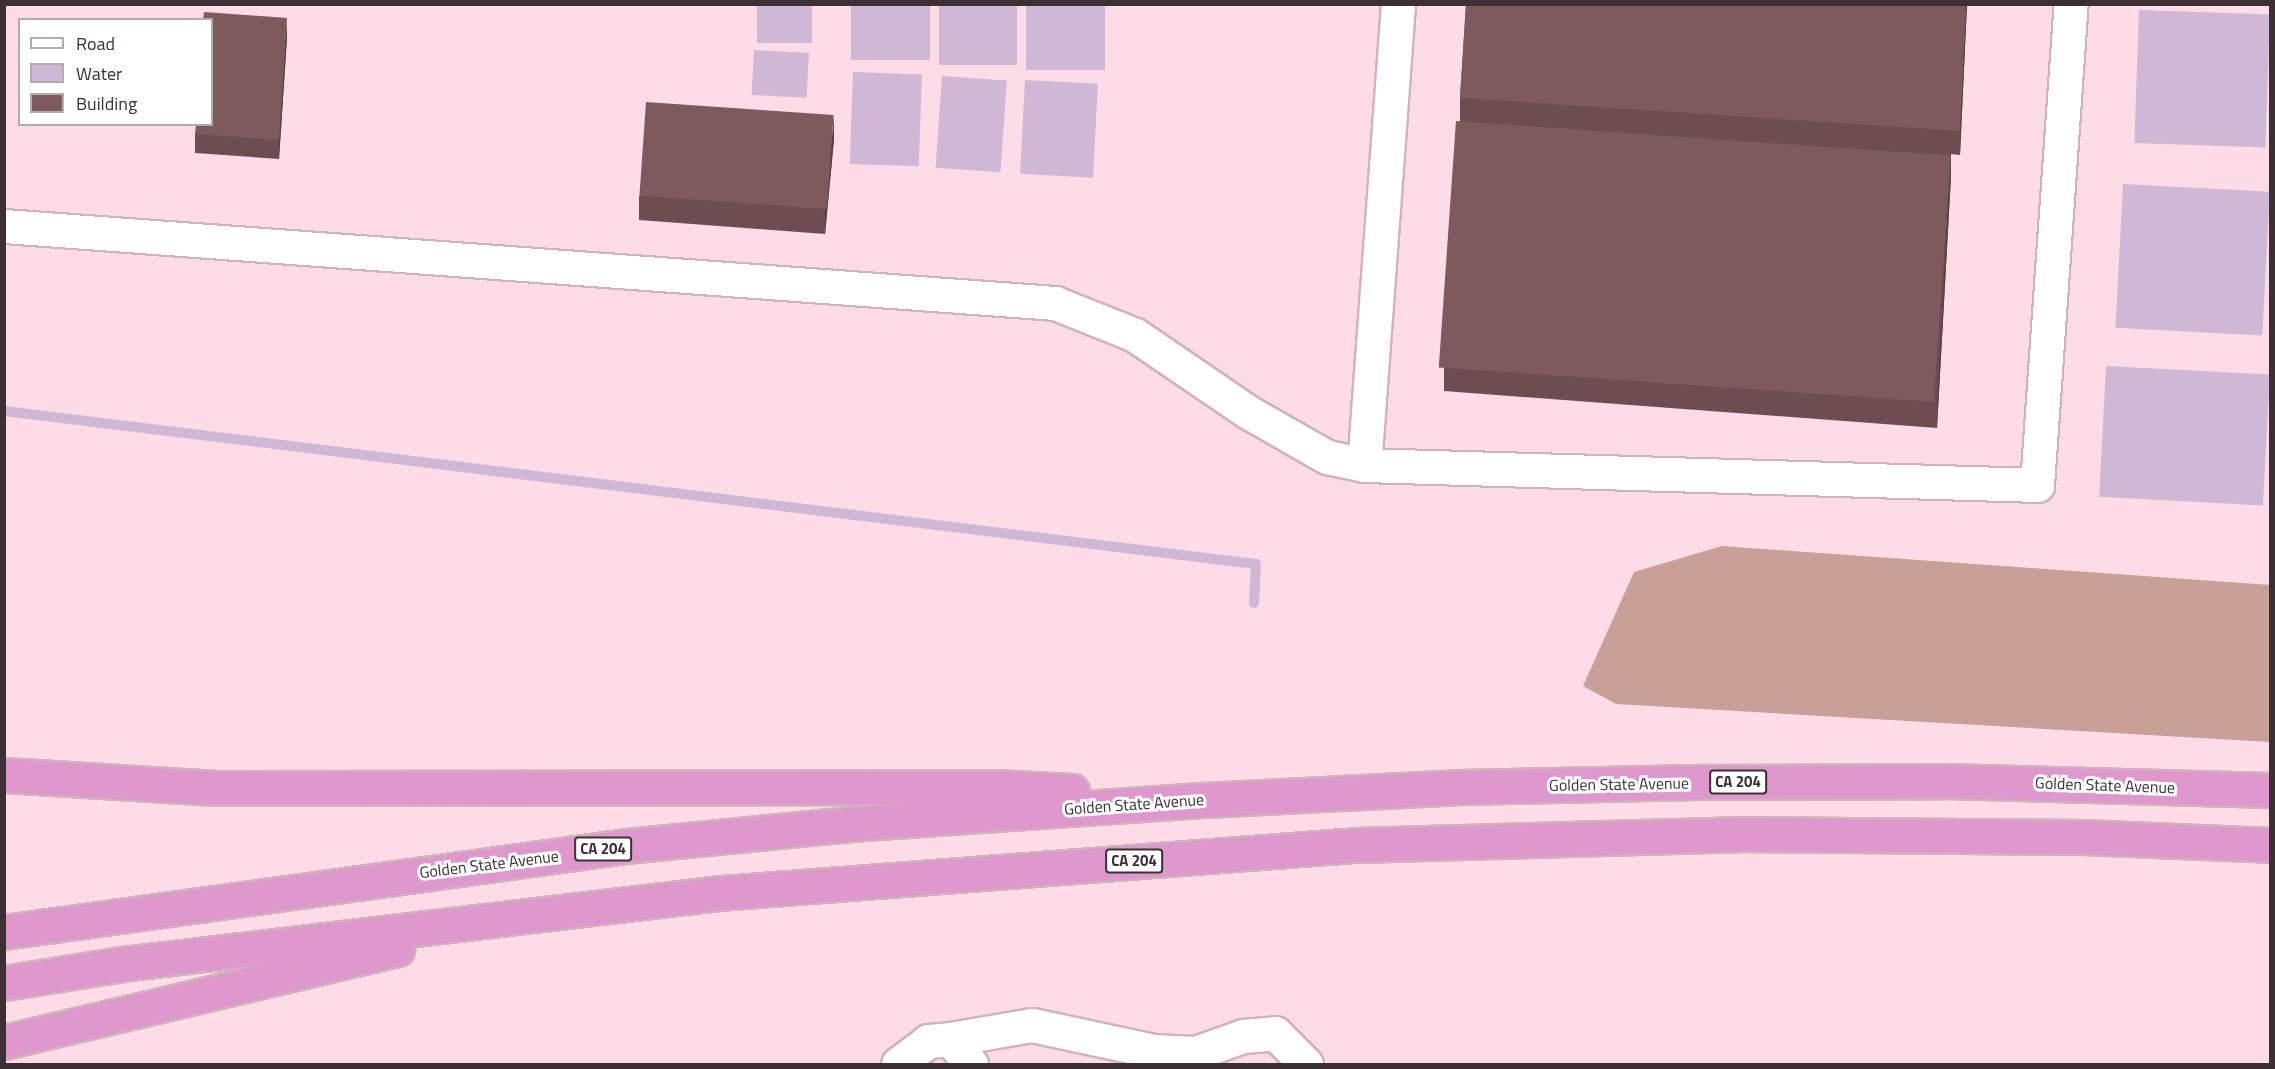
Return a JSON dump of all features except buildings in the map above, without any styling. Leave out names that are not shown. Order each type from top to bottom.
[{"type":"highway","points":[[4,775],[217,788],[998,787],[1205,800]]},
{"type":"highway","name":"Golden State Avenue","points":[[4,932],[626,846],[849,824],[1205,800],[1462,787],[1719,782],[1945,781],[2271,790]]},
{"type":"highway","name":"CA 204","points":[[4,983],[122,964],[720,893],[1355,845],[1738,834],[2082,837],[2271,845]]},
{"type":"highway","points":[[4,1042],[556,912]]},
{"type":"lane","points":[[1364,465],[1398,4]]},
{"type":"lane","points":[[4,226],[1055,303],[1135,335],[1248,412],[1327,457],[1364,465],[2037,485],[2071,4]]},
{"type":"lane","points":[[898,1065],[928,1041],[1032,1025],[1154,1051],[1195,1053],[1243,1036],[1275,1033],[1306,1065]]},
{"type":"lane","points":[[950,1039],[971,1065]]},
{"type":"shaded area","points":[[1722,546],[2270,585],[2270,742],[1616,704],[1583,686],[1634,572]]},
{"type":"water","points":[[757,5],[812,5],[812,43],[757,43]]},
{"type":"water","points":[[851,5],[930,5],[930,60],[851,60]]},
{"type":"water","points":[[939,5],[1017,5],[1017,65],[939,65]]},
{"type":"water","points":[[1026,5],[1105,5],[1105,70],[1026,70]]},
{"type":"water","points":[[2139,10],[2270,15],[2265,147],[2134,143]]},
{"type":"water","points":[[754,50],[809,53],[807,98],[752,95]]},
{"type":"water","points":[[853,72],[922,74],[919,166],[850,164]]},
{"type":"water","points":[[942,76],[1007,81],[1000,172],[936,168]]},
{"type":"water","points":[[1025,80],[1098,84],[1093,178],[1020,174]]},
{"type":"water","points":[[2123,184],[2270,192],[2262,335],[2115,328]]},
{"type":"water","points":[[2106,366],[2270,375],[2263,505],[2099,497]]},
{"type":"waterway","points":[[4,411],[1256,564],[1254,603]]}]
